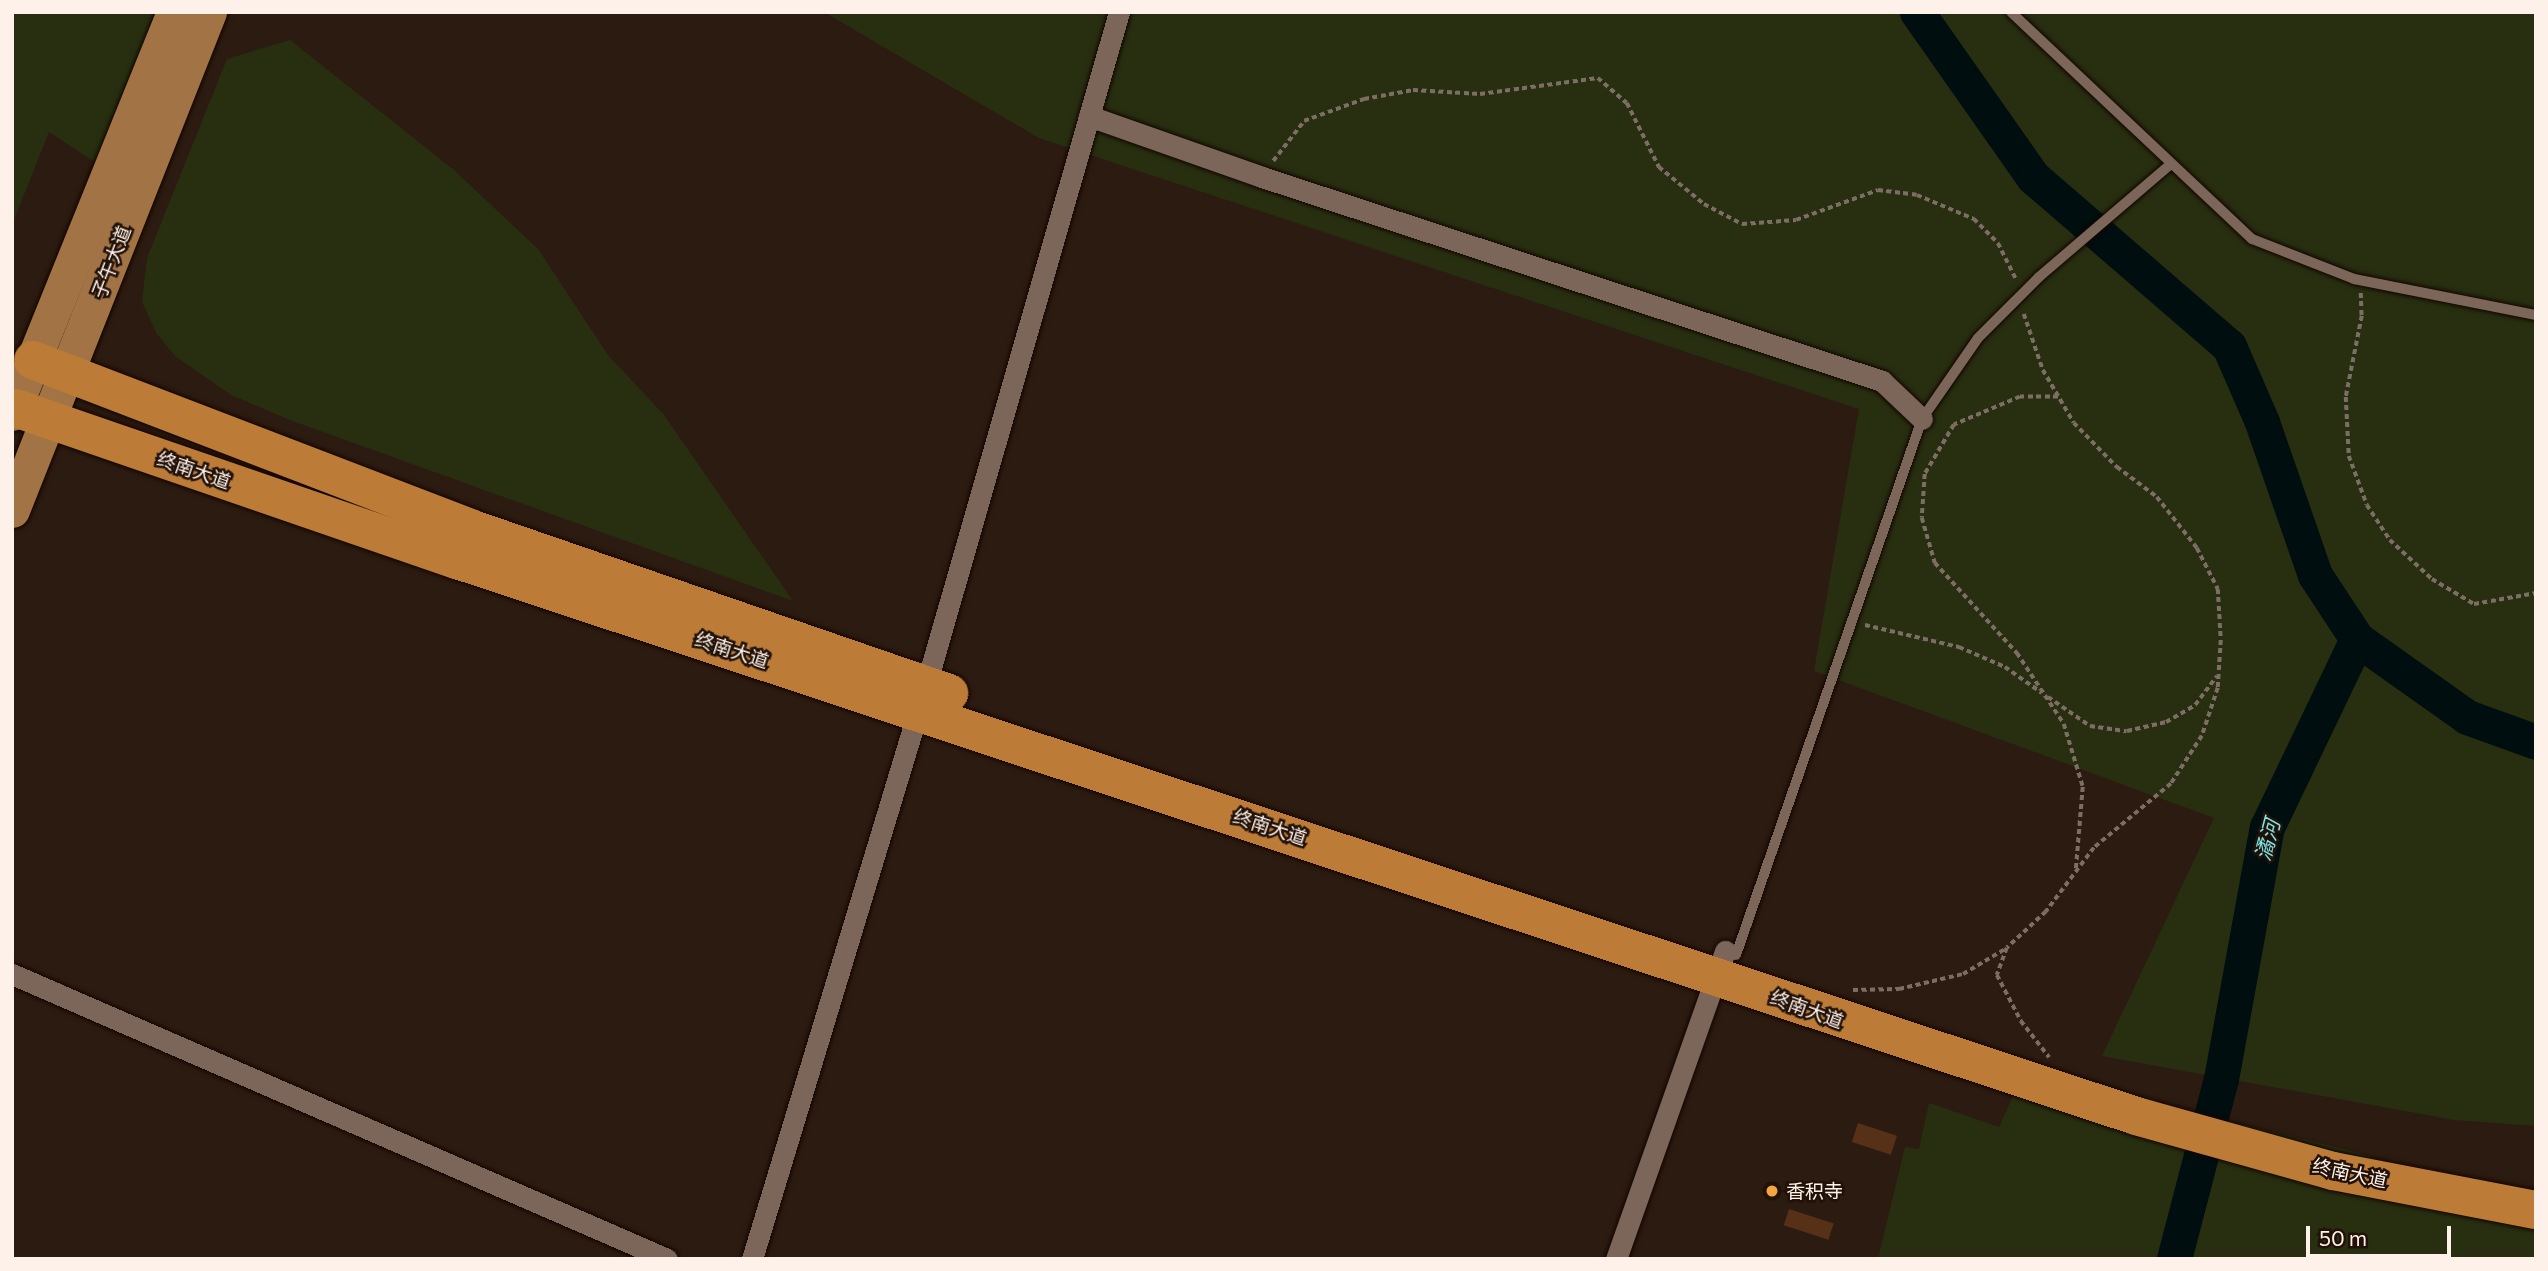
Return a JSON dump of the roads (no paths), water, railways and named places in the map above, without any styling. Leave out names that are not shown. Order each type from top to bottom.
[{"type":"highway","name":"终南大道","points":[[33,360],[922,698]]},
{"type":"highway","name":"终南大道","points":[[25,413],[457,560],[922,698],[1726,961],[1835,991],[2059,1069],[2141,1108]]},
{"type":"highway","name":"终南大道","points":[[1726,961],[1851,1025],[2333,1161],[2536,1210]]},
{"type":"highway","name":"终南大道","points":[[2333,1161],[2536,1192]]},
{"type":"main road","name":"子午大道","points":[[12,510],[33,360],[174,12]]},
{"type":"main road","name":"子午大道","points":[[25,413],[67,374],[209,12]]},
{"type":"street","points":[[752,1259],[922,698],[1119,12]]},
{"type":"street","points":[[1089,116],[1262,177],[1882,381],[1922,419]]},
{"type":"street","points":[[1616,1259],[1726,961]]},
{"type":"street","points":[[12,974],[667,1259]]},
{"type":"lane","points":[[2011,12],[2252,239],[2360,281],[2536,315]]},
{"type":"lane","points":[[1726,961],[1850,628],[1922,419],[1978,338],[2039,277],[2171,164]]},
{"type":"waterway","points":[[1917,12],[2033,177],[2229,346],[2262,422],[2315,575],[2357,639],[2467,717],[2536,742]]},
{"type":"waterway","name":"潏河","points":[[2174,1259],[2221,1079],[2267,827],[2357,639]]},
{"type":"place","name":"香积寺","points":[[1772,1191]]}]
